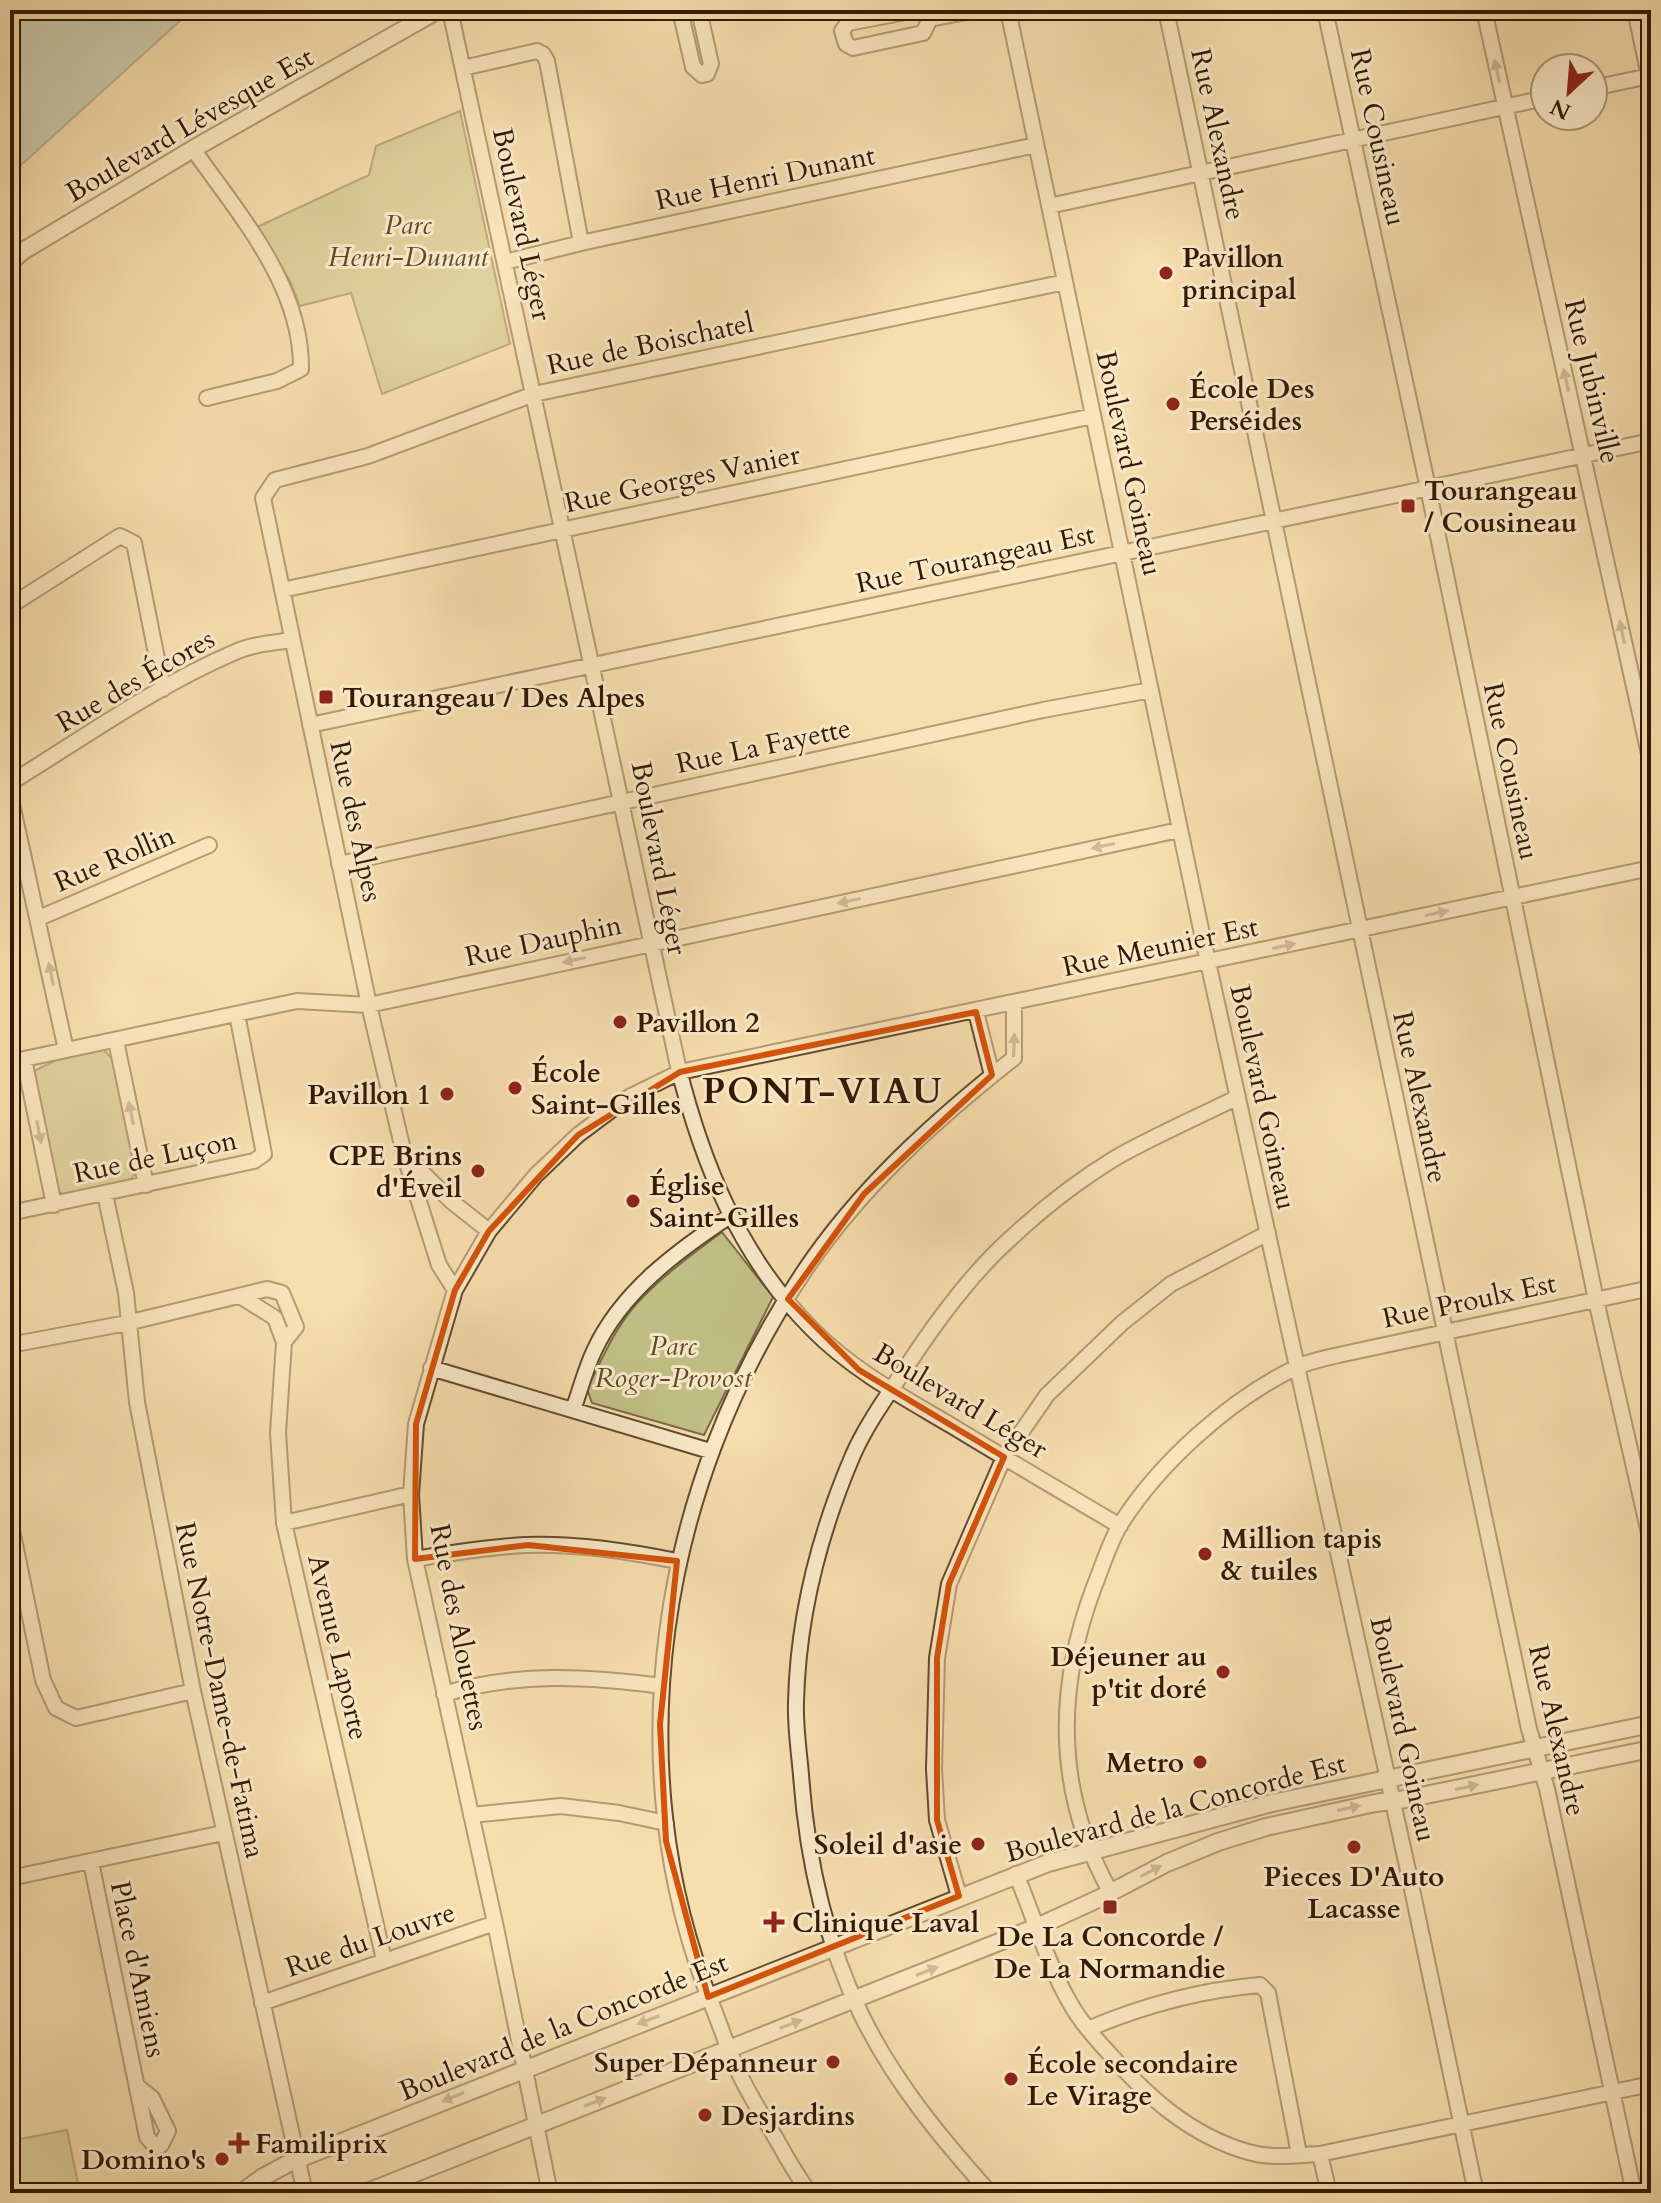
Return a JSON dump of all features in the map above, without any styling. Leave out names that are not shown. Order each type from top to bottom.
[{"type":"street","name":"Boulevard Lévesque Est","points":[[10,262],[23,251],[193,149],[438,10]]},
{"type":"street","name":"Boulevard Léger","points":[[450,10],[623,802],[650,944],[680,1072],[709,1169],[730,1216],[765,1274],[811,1329],[859,1370],[891,1391],[1120,1526]]},
{"type":"street","points":[[680,10],[693,67],[702,75],[707,74],[711,64],[699,10]]},
{"type":"street","points":[[916,10],[848,23],[842,31],[846,44],[853,48],[923,33],[926,14],[976,10]]},
{"type":"street","name":"Boulevard Goineau","points":[[1008,10],[1179,830],[1476,2193]]},
{"type":"street","name":"Rue Alexandre","points":[[1166,10],[1443,1332],[1634,2193]]},
{"type":"street","name":"Rue Cousineau","points":[[1325,10],[1428,488],[1596,1300],[1651,1542]]},
{"type":"street","name":"Rue Jubinville","points":[[1484,10],[1651,763]]},
{"type":"street","points":[[1609,86],[1650,80],[1641,16]]},
{"type":"street","points":[[463,68],[537,51],[543,54],[547,61],[581,243]]},
{"type":"street","points":[[1049,206],[1529,102]]},
{"type":"street","name":"Rue Henri Dunant","points":[[505,262],[1036,145]]},
{"type":"street","points":[[193,149],[250,231],[284,290],[301,350],[301,369],[277,381],[207,398]]},
{"type":"street","name":"Rue de Boischatel","points":[[263,498],[275,480],[368,456],[534,394],[1065,282]]},
{"type":"street","name":"Rue Georges Vanier","points":[[282,590],[1093,416]]},
{"type":"street","name":"Rue Tourangeau Est","points":[[310,725],[1651,441]]},
{"type":"street","name":"Rue des Alpes","points":[[263,498],[369,1005],[404,1154],[439,1265],[455,1290]]},
{"type":"street","points":[[10,606],[120,536],[134,543],[163,689]]},
{"type":"street","name":"Rue des Écores","points":[[10,783],[163,689],[234,652],[292,640]]},
{"type":"street","name":"Rue La Fayette","points":[[339,864],[1043,710],[1151,690]]},
{"type":"street","points":[[10,795],[66,1050]]},
{"type":"street","name":"Rue Dauphin","points":[[17,1060],[297,1001],[369,1005],[1179,830]]},
{"type":"street","name":"Rue Rollin","points":[[39,918],[209,845]]},
{"type":"street","name":"Rue Meunier Est","points":[[680,1072],[1651,868]]},
{"type":"street","points":[[810,2193],[763,2119],[728,2049],[690,1945],[666,1841],[660,1724],[669,1609],[677,1561],[710,1451],[744,1374],[803,1272],[864,1194],[898,1157],[1014,1058],[1014,1003]]},
{"type":"street","points":[[976,1012],[992,1075]]},
{"type":"street","name":"Rue de Luçon","points":[[10,1213],[254,1161],[264,1154],[237,1014]]},
{"type":"street","points":[[116,1041],[146,1185]]},
{"type":"street","points":[[17,1060],[54,1205]]},
{"type":"street","name":"Rue des Alouettes","points":[[550,2193],[495,1923],[415,1559],[411,1494],[416,1424],[455,1290],[489,1231],[536,1175],[578,1135],[629,1097],[680,1072]]},
{"type":"street","points":[[990,2193],[935,2131],[897,2077],[875,2042],[832,1947],[805,1830],[796,1704],[800,1650],[811,1583],[835,1502],[855,1451],[935,1324],[1008,1240],[1072,1188],[1118,1157],[1238,1097]]},
{"type":"street","points":[[404,1154],[451,1201],[489,1231]]},
{"type":"street","name":"Rue Notre-Dame-de-Fatima","points":[[105,1194],[126,1293],[137,1402],[193,1691],[305,2193]]},
{"type":"street","points":[[573,1410],[594,1349],[620,1311],[649,1277],[683,1246],[730,1216]]},
{"type":"street","points":[[959,1896],[937,1820],[934,1769],[937,1658],[949,1584],[1004,1457],[1047,1395],[1122,1323],[1171,1284],[1268,1233]]},
{"type":"street","name":"Rue Proulx Est","points":[[1111,1893],[1090,1851],[1078,1814],[1066,1746],[1067,1697],[1075,1649],[1089,1600],[1120,1526],[1147,1489],[1182,1450],[1259,1388],[1298,1366],[1651,1288]]},
{"type":"street","name":"Avenue Laporte","points":[[10,1345],[127,1323],[267,1289],[282,1293],[296,1327],[284,1342],[278,1433],[284,1523],[384,1960]]},
{"type":"street","points":[[240,1296],[275,1318],[284,1342]]},
{"type":"street","points":[[431,1368],[710,1451]]},
{"type":"street","points":[[284,1523],[411,1494]]},
{"type":"street","points":[[10,1520],[43,1680],[56,1708],[76,1718],[193,1691]]},
{"type":"street","points":[[415,1559],[478,1548],[528,1545],[632,1552],[677,1561]]},
{"type":"street","points":[[444,1694],[483,1682],[538,1677],[599,1678],[662,1686]]},
{"type":"street","name":"Boulevard de la Concorde Est","points":[[241,2193],[272,2171],[299,2159],[1016,1874],[1261,1805],[1651,1724]]},
{"type":"street","name":"Boulevard de la Concorde Est","points":[[365,2193],[1037,1927],[1167,1863],[1218,1842],[1280,1824],[1651,1749]]},
{"type":"street","points":[[471,1815],[561,1806],[666,1823]]},
{"type":"street","points":[[10,1878],[223,1833]]},
{"type":"street","name":"Place d'Amiens","points":[[91,1862],[137,2086]]},
{"type":"street","points":[[1016,1874],[1062,1988],[1088,2029],[1135,2083],[1172,2115],[1200,2133],[1250,2153],[1284,2157],[1320,2154],[1651,2084]]},
{"type":"street","name":"Rue du Louvre","points":[[262,2003],[495,1923]]},
{"type":"street","points":[[1088,2029],[1158,2004],[1228,1987],[1260,1985],[1268,1993],[1299,2154]]},
{"type":"street","points":[[1320,2154],[1329,2193]]},
{"type":"highlighted area","points":[[976,1012],[992,1075],[864,1194],[788,1299],[859,1370],[1004,1457],[949,1584],[937,1658],[937,1820],[959,1896],[708,1997],[666,1841],[660,1724],[677,1561],[528,1545],[415,1559],[416,1424],[455,1290],[489,1231],[578,1135],[680,1072]]},
{"type":"green space","name":"Parc Henri-Dunant","points":[[460,111],[510,344],[382,394],[351,293],[300,306],[290,281],[255,228],[369,175],[376,146]]},
{"type":"green space","points":[[88,1049],[104,1050],[117,1064],[136,1172],[125,1189],[69,1197],[55,1190],[32,1072],[62,1057]]},
{"type":"green space","name":"Parc Roger-Provost","points":[[722,1232],[773,1297],[704,1435],[592,1403],[587,1389],[632,1309],[670,1272]]},
{"type":"green space","points":[[67,2130],[80,2193],[10,2193],[10,2141]]},
{"type":"shaded area","points":[[10,10],[192,10],[10,175]]},
{"type":"place","name":"Pavillon principal","points":[[1166,273]]},
{"type":"place","name":"École Des Perséides","points":[[1173,404]]},
{"type":"place","name":"Tourangeau / Cousineau","points":[[1408,506]]},
{"type":"place","name":"Tourangeau / Des Alpes","points":[[326,697]]},
{"type":"place","name":"Pavillon 2","points":[[620,1022]]},
{"type":"place","name":"École Saint-Gilles","points":[[515,1088]]},
{"type":"place","name":"Pavillon 1","points":[[447,1094]]},
{"type":"place","name":"CPE Brins d'Éveil","points":[[478,1171]]},
{"type":"place","name":"Église Saint-Gilles","points":[[633,1201]]},
{"type":"place","name":"Million tapis & tuiles","points":[[1205,1554]]},
{"type":"place","name":"Déjeuner au p'tit doré","points":[[1223,1672]]},
{"type":"place","name":"Metro","points":[[1200,1762]]},
{"type":"place","name":"Soleil d'asie","points":[[978,1844]]},
{"type":"place","name":"Pieces D'Auto Lacasse","points":[[1354,1847]]},
{"type":"place","name":"De La Concorde / De La Normandie","points":[[1110,1907]]},
{"type":"place","name":"Clinique Laval","points":[[774,1922]]},
{"type":"place","name":"Super Dépanneur","points":[[833,2062]]},
{"type":"place","name":"École secondaire Le Virage","points":[[1011,2079]]},
{"type":"place","name":"Desjardins","points":[[705,2115]]},
{"type":"place","name":"Familiprix","points":[[239,2143]]},
{"type":"place","name":"Domino's","points":[[222,2159]]},
{"type":"district","name":"PONT-VIAU","points":[[823,1090]]}]
